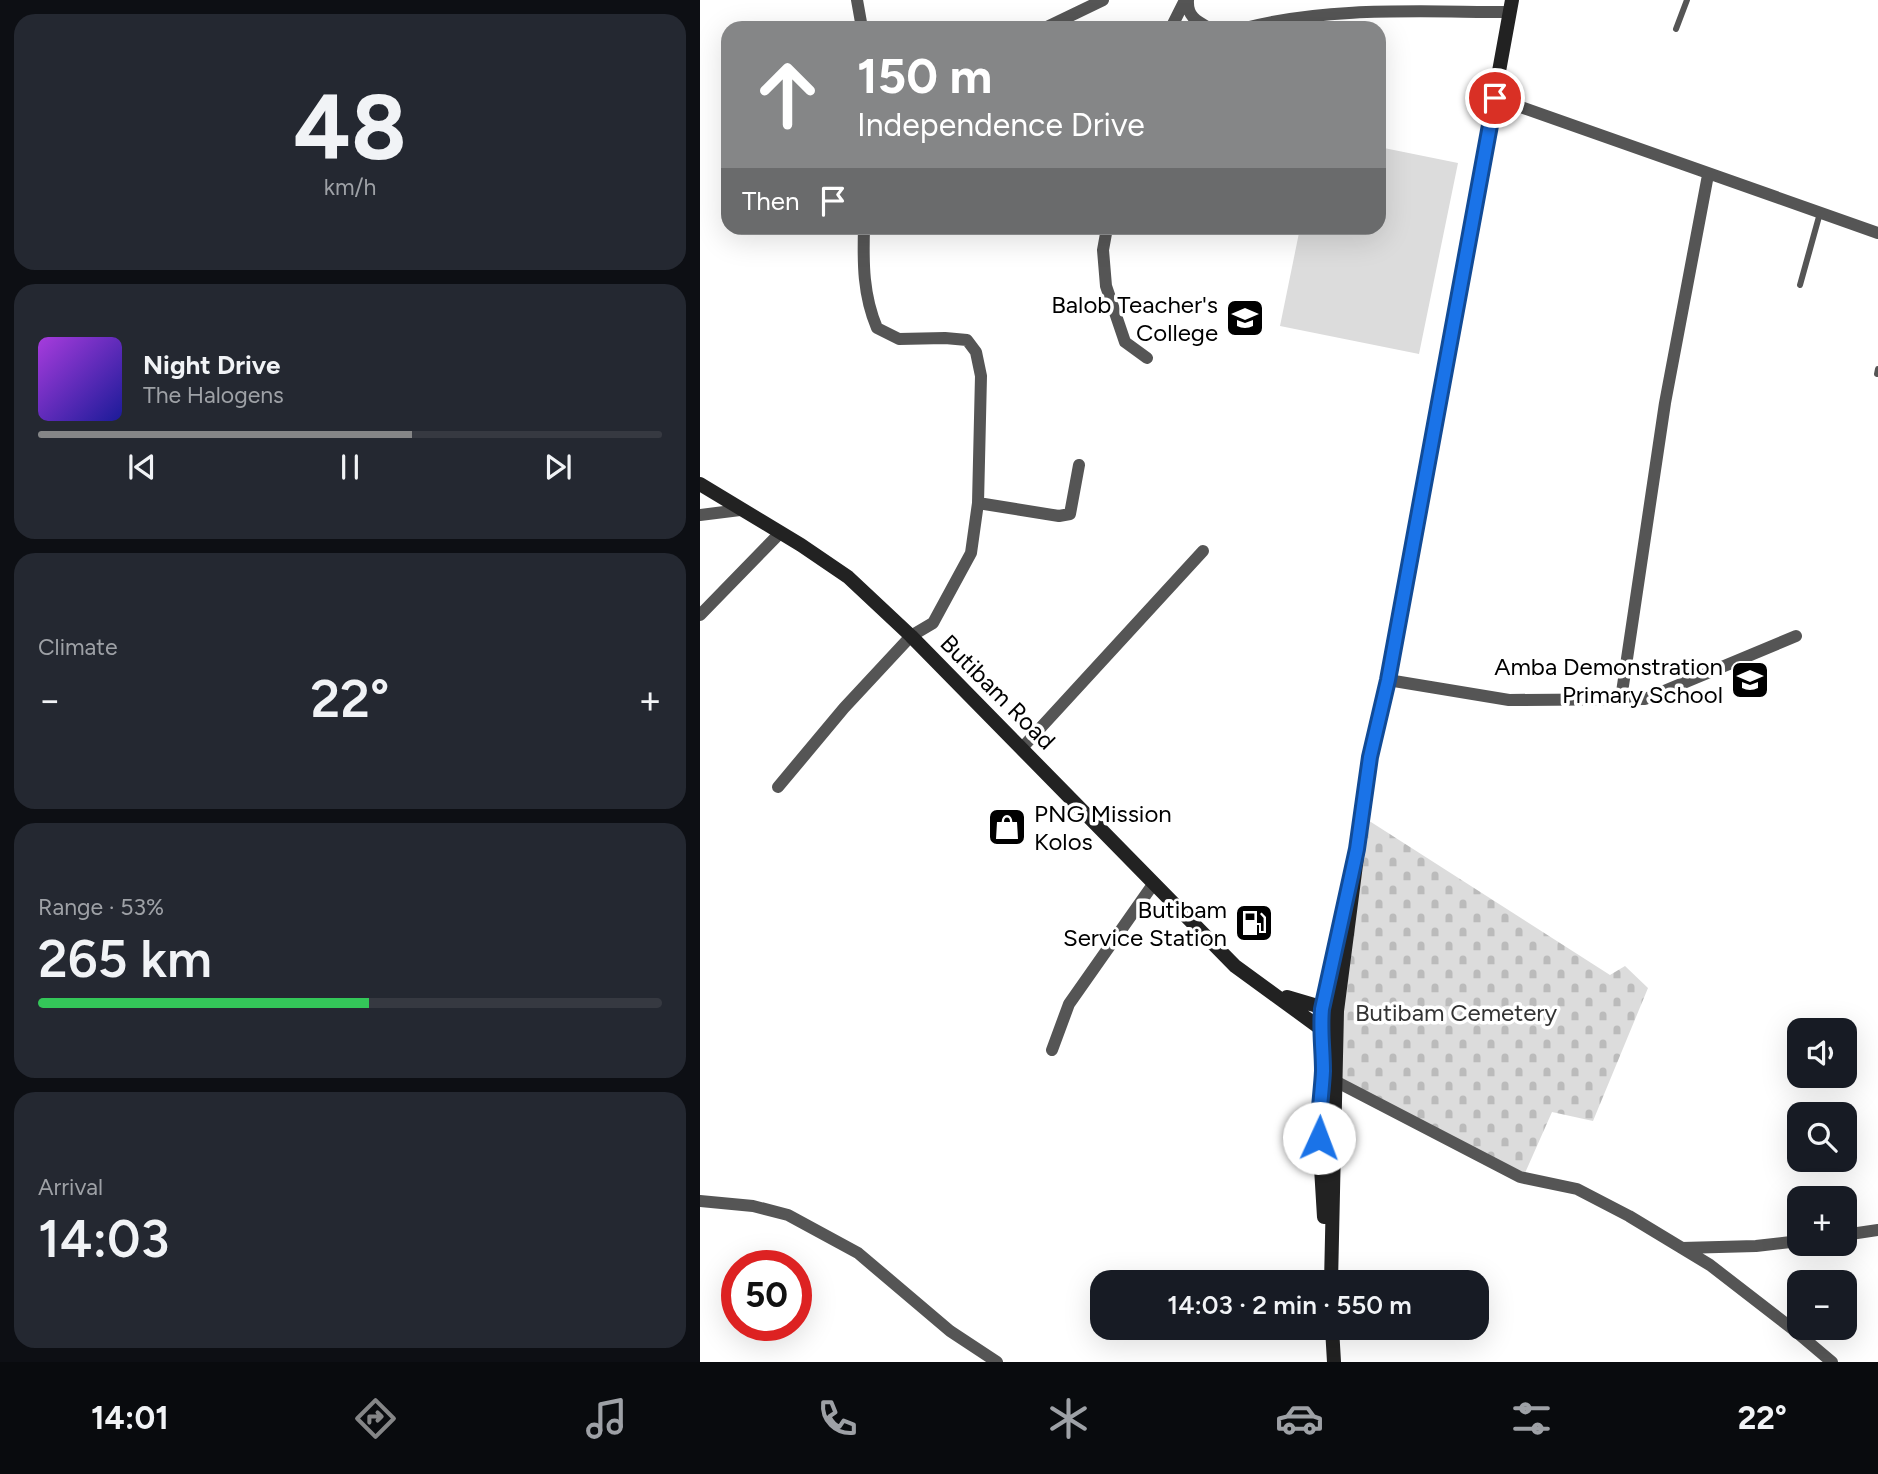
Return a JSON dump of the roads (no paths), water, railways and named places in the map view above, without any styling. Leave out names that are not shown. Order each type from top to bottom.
[{"type":"main road","points":[[1330,1270],[1337,1011],[1370,757],[1388,680],[1511,6]]},
{"type":"main road","name":"Butibam Road","points":[[700,484],[848,577],[911,636],[1235,966],[1320,1028],[1336,1033]]},
{"type":"main road","points":[[1329,1270],[1319,1157],[1318,1118],[1323,1070],[1320,1028],[1357,849]]},
{"type":"main road","points":[[1235,966],[1302,1024],[1313,1040],[1323,1070]]},
{"type":"main road","name":"Butibam Road","points":[[1235,966],[1288,998],[1337,1011]]},
{"type":"main road","points":[[1333,1340],[1334,1362]]},
{"type":"street","points":[[857,0],[861,21]]},
{"type":"street","points":[[1060,21],[1103,0]]},
{"type":"street","points":[[1175,21],[1186,0]]},
{"type":"street","points":[[1186,0],[1187,9],[1196,21]]},
{"type":"street","points":[[1271,21],[1371,12],[1511,6]]},
{"type":"street","points":[[1495,98],[1878,233]]},
{"type":"street","points":[[1621,699],[1665,403],[1708,175]]},
{"type":"street","points":[[778,787],[844,708],[911,636],[933,623],[971,553],[978,503],[981,376],[976,352],[967,340],[900,339],[877,328],[869,311],[863,280],[863,235]]},
{"type":"street","points":[[1106,235],[1103,250],[1106,286],[1125,342],[1147,358]]},
{"type":"street","points":[[978,503],[1059,516],[1070,514],[1079,465]]},
{"type":"street","points":[[700,515],[740,510]]},
{"type":"street","points":[[700,615],[780,533]]},
{"type":"street","points":[[1022,748],[1203,551]]},
{"type":"street","points":[[1388,680],[1509,700],[1645,699],[1796,636]]},
{"type":"street","points":[[1052,1050],[1069,1004],[1154,883]]},
{"type":"street","points":[[1335,1081],[1520,1177],[1577,1189],[1597,1198],[1710,1265],[1794,1329],[1832,1362]]},
{"type":"street","points":[[700,1201],[753,1206],[788,1214],[858,1253],[950,1331],[997,1362]]},
{"type":"street","points":[[1857,1233],[1878,1230]]},
{"type":"street","points":[[1681,1248],[1787,1242]]},
{"type":"lane","points":[[1676,29],[1687,0]]},
{"type":"lane","points":[[1800,285],[1820,213]]},
{"type":"place","name":"Balob Teacher's College","points":[[1245,318]]},
{"type":"place","name":"Amba Demonstration Primary School","points":[[1750,680]]},
{"type":"place","name":"PNG Mission Kolos","points":[[1007,827]]},
{"type":"place","name":"Butibam Service Station","points":[[1254,923]]},
{"type":"park label","name":"Butibam Cemetery","points":[[1456,1012]]}]
